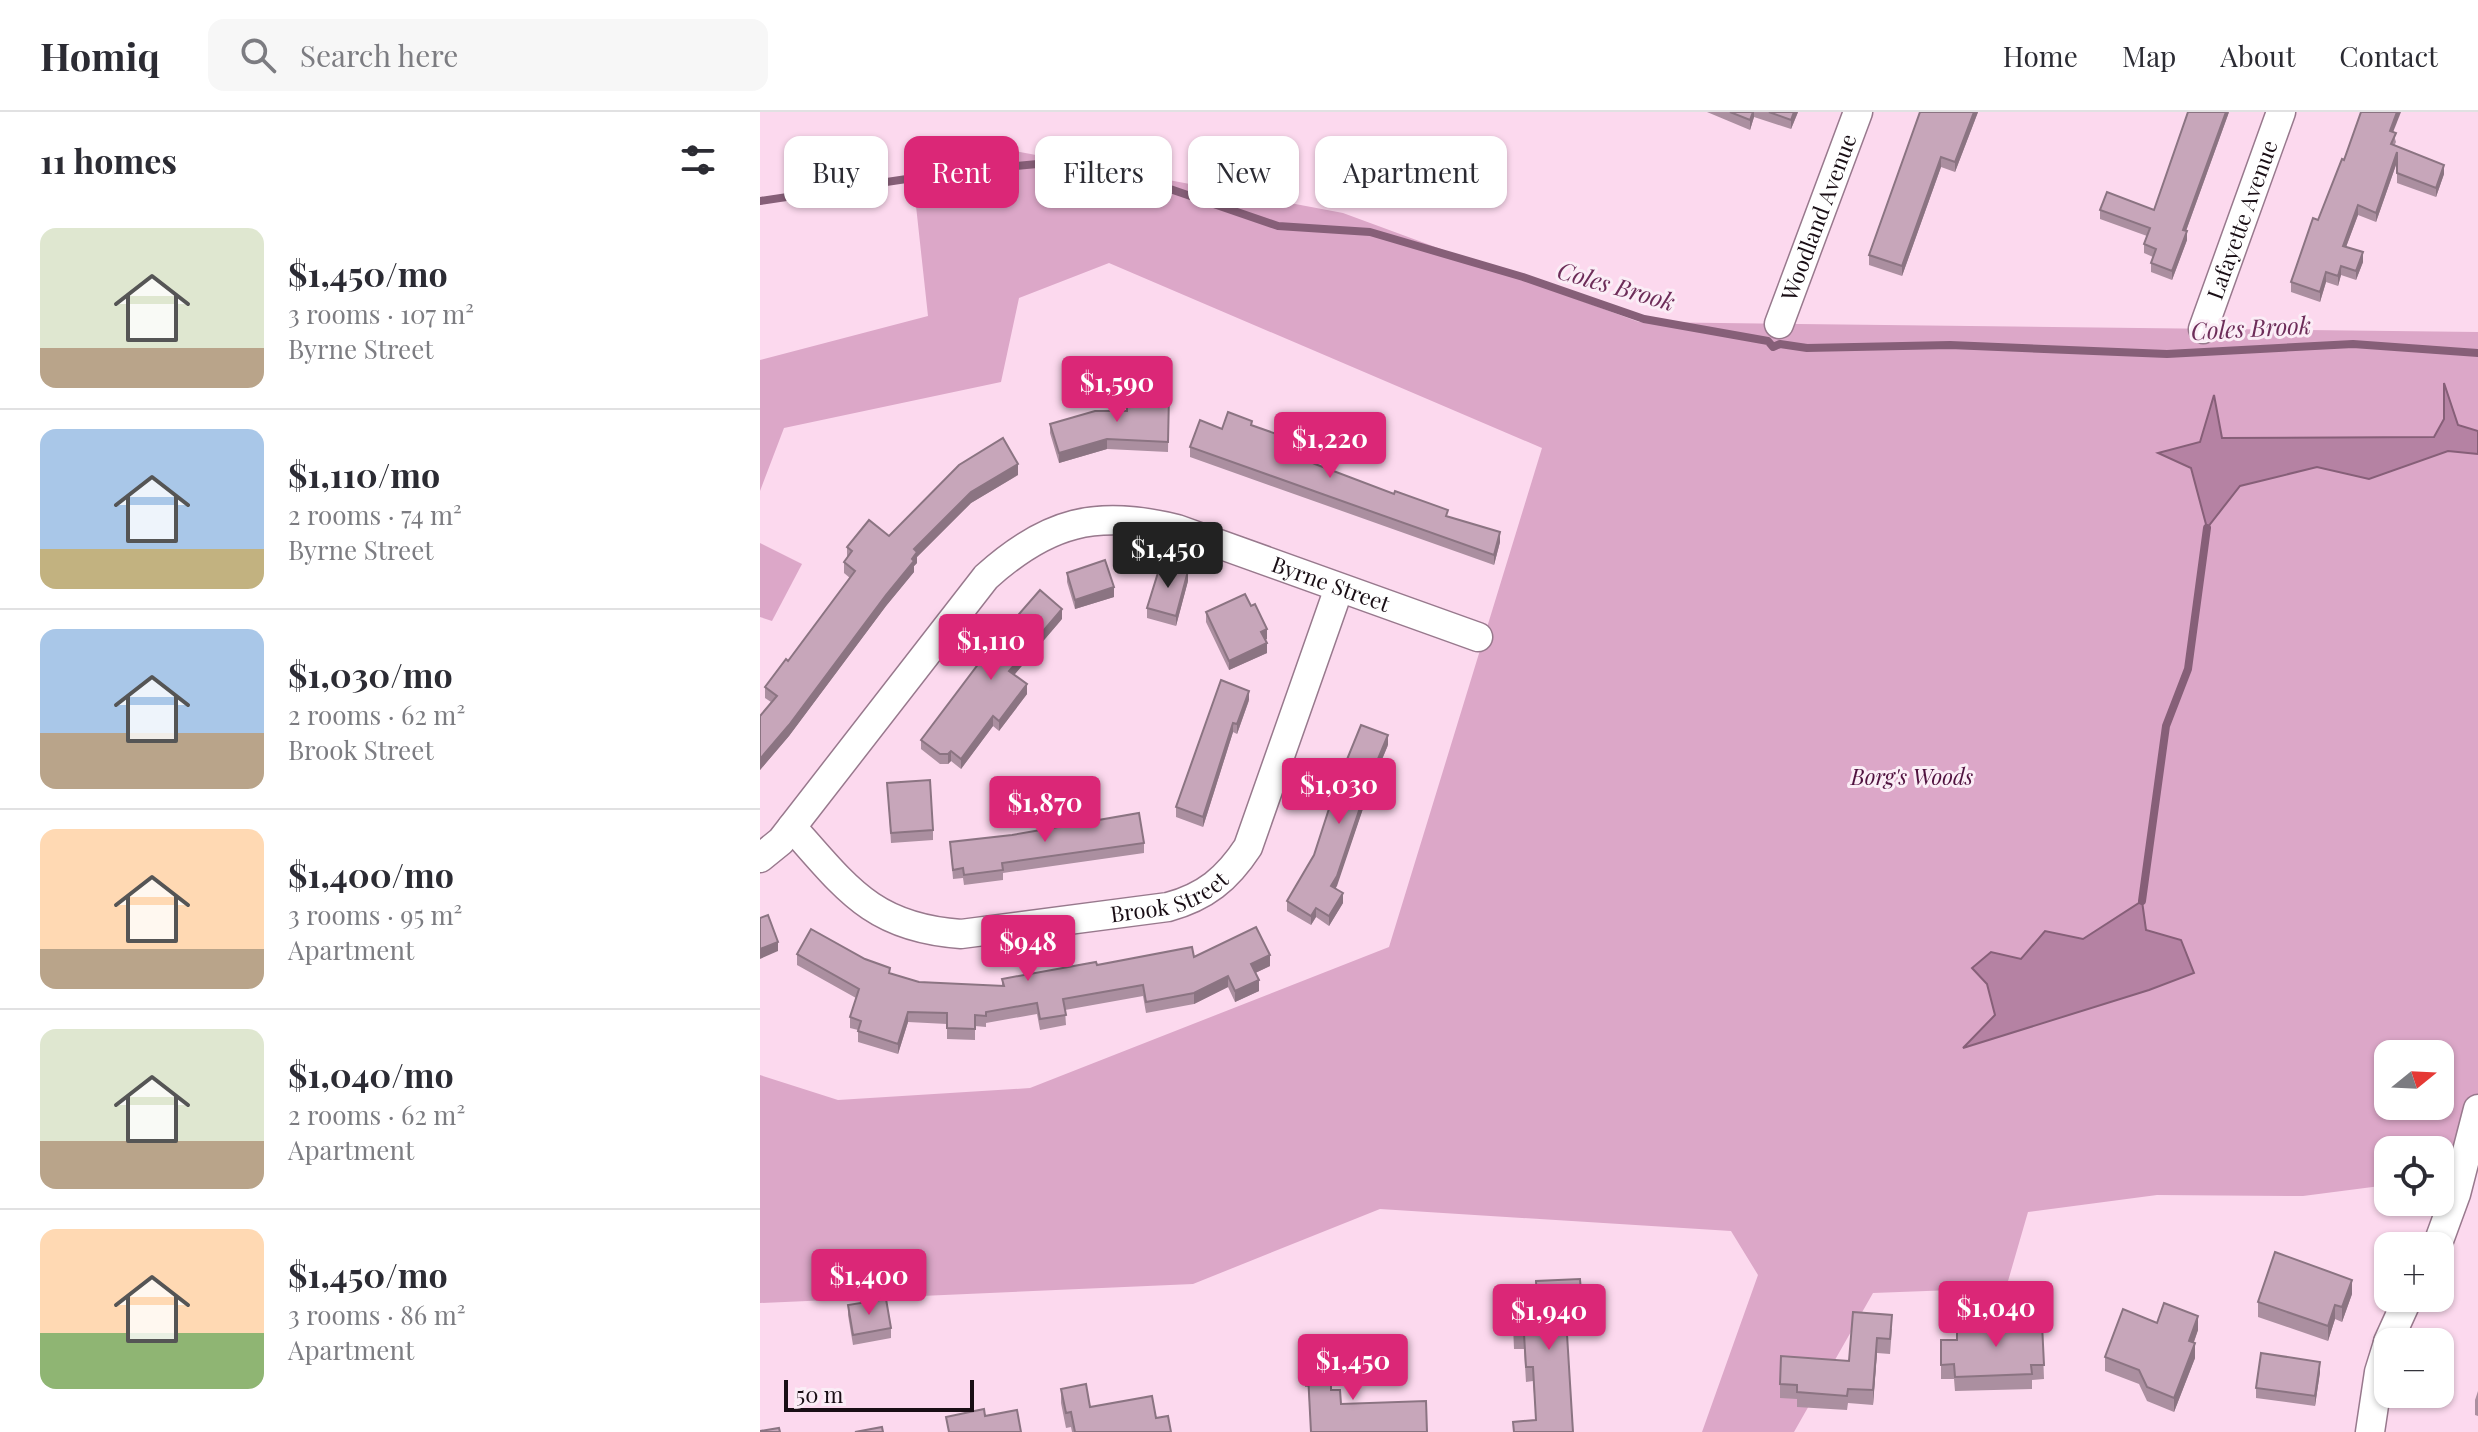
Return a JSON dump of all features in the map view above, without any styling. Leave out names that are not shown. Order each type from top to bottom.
[{"type":"street","name":"Woodland Avenue","points":[[1779,324],[1858,112]]},
{"type":"street","name":"Lafayette Avenue","points":[[2203,329],[2281,112]]},
{"type":"street","name":"Byrne Street","points":[[760,858],[781,841],[986,577],[1013,552],[1046,534],[1109,519],[1143,521],[1177,529],[1478,637]]},
{"type":"street","name":"Brook Street","points":[[792,827],[847,889],[871,908],[902,924],[931,932],[961,934],[1168,907],[1190,901],[1215,887],[1233,870],[1248,847],[1339,588]]},
{"type":"street","points":[[2442,1232],[2456,1194],[2478,1109]]},
{"type":"street","points":[[2370,1432],[2374,1405]]},
{"type":"green space","name":"Borg's Woods","points":[[1019,152],[1035,155],[1035,208],[1172,208],[1172,181],[1188,184],[1188,208],[1299,208],[1299,205],[1343,213],[1639,322],[2478,332],[2478,1153],[2464,1174],[2454,1176],[2454,1136],[2374,1136],[2374,1187],[2303,1196],[2157,1195],[2028,1212],[2006,1288],[1873,1293],[1794,1432],[1702,1432],[1758,1275],[1731,1231],[1380,1209],[1193,1284],[760,1303],[760,1075],[838,1100],[1030,1088],[1389,947],[1542,448],[1109,263],[1019,298],[1001,382],[784,428],[760,491],[760,360],[928,316],[916,208],[1019,208]]},
{"type":"green space","points":[[760,543],[802,564],[772,621],[760,617]]},
{"type":"shaded area","points":[[2444,383],[2458,425],[2478,431],[2478,454],[2448,451],[2369,479],[2317,467],[2240,486],[2207,528],[2191,468],[2158,453],[2200,442],[2214,395],[2222,438],[2434,437],[2444,419]]},
{"type":"shaded area","points":[[2142,901],[2146,930],[2181,940],[2194,973],[1963,1048],[1995,1015],[1987,984],[1972,968],[1991,952],[2021,959],[2045,931],[2083,939]]},
{"type":"building","points":[[1730,112],[1753,112],[1750,120]]},
{"type":"building","points":[[1769,112],[1794,112],[1791,120]]},
{"type":"building","points":[[1920,112],[1974,112],[1955,162],[1941,157],[1902,266],[1869,255]]},
{"type":"building","points":[[2188,112],[2226,112],[2183,230],[2187,231],[2172,271],[2151,263],[2156,249],[2144,244],[2150,228],[2100,210],[2107,192],[2154,210]]},
{"type":"building","points":[[2361,112],[2397,112],[2390,131],[2396,133],[2391,144],[2444,165],[2436,188],[2397,173],[2397,152],[2376,213],[2358,205],[2343,246],[2363,252],[2356,271],[2341,266],[2338,276],[2326,272],[2320,292],[2291,282],[2313,218],[2318,220]]},
{"type":"building","points":[[1127,394],[1169,395],[1168,442],[1107,439],[1059,453],[1050,424],[1095,411],[1127,411]]},
{"type":"building","points":[[1228,412],[1252,421],[1251,425],[1302,443],[1301,447],[1311,451],[1308,461],[1394,494],[1395,491],[1448,510],[1446,516],[1500,532],[1494,555],[1190,447],[1200,420],[1222,429]]},
{"type":"building","points":[[1003,438],[1018,464],[971,492],[914,549],[917,552],[912,559],[914,561],[760,759],[760,716],[777,696],[765,687],[855,571],[844,562],[852,551],[847,547],[869,520],[889,536],[959,465]]},
{"type":"building","points":[[1105,560],[1114,587],[1075,600],[1067,573]]},
{"type":"building","points":[[1161,563],[1188,571],[1176,616],[1147,608]]},
{"type":"building","points":[[1040,590],[1062,609],[1009,671],[1027,684],[999,721],[993,716],[961,759],[951,751],[940,754],[921,740],[998,638]]},
{"type":"building","points":[[1245,594],[1251,606],[1255,604],[1267,629],[1261,632],[1267,643],[1229,661],[1206,612]]},
{"type":"building","points":[[1221,680],[1249,691],[1237,724],[1233,723],[1203,817],[1176,807]]},
{"type":"building","points":[[1361,725],[1388,735],[1331,886],[1343,893],[1329,916],[1316,908],[1311,916],[1287,901],[1314,855],[1337,784]]},
{"type":"building","points":[[930,780],[933,830],[891,833],[887,783]]},
{"type":"building","points":[[1139,813],[1144,843],[1002,863],[1003,870],[964,875],[963,868],[953,870],[950,842],[1012,835]]},
{"type":"building","points":[[768,915],[778,942],[760,949],[760,918]]},
{"type":"building","points":[[1256,927],[1270,955],[1251,964],[1259,980],[1235,991],[1228,976],[1194,993],[1146,1002],[1143,985],[1063,999],[1066,1015],[1040,1019],[1037,1003],[986,1012],[986,1016],[975,1015],[975,1029],[947,1028],[947,1013],[908,1012],[898,1044],[858,1031],[861,1021],[850,1017],[859,989],[797,954],[811,929],[865,959],[890,968],[889,973],[919,982],[1004,986],[1002,979],[1192,947],[1194,957]]},
{"type":"building","points":[[2275,1252],[2352,1280],[2342,1307],[2335,1305],[2328,1326],[2258,1302]]},
{"type":"building","points":[[1580,1279],[1583,1317],[1566,1318],[1573,1432],[1514,1432],[1513,1422],[1536,1420],[1533,1367],[1526,1367],[1524,1334],[1514,1335],[1512,1302],[1537,1300],[1536,1281]]},
{"type":"building","points":[[886,1299],[891,1328],[853,1335],[848,1305]]},
{"type":"building","points":[[2164,1303],[2198,1316],[2189,1341],[2195,1343],[2174,1398],[2147,1387],[2139,1370],[2105,1357],[2123,1309],[2157,1323]]},
{"type":"building","points":[[1853,1312],[1892,1315],[1890,1339],[1877,1338],[1873,1390],[1848,1389],[1847,1396],[1797,1392],[1797,1385],[1780,1384],[1781,1356],[1849,1361]]},
{"type":"building","points":[[2016,1317],[2038,1317],[2039,1324],[2042,1324],[2044,1365],[2031,1365],[2032,1374],[1955,1377],[1954,1364],[1941,1365],[1941,1340],[1957,1340],[1957,1330],[1992,1328],[1991,1323],[2016,1322]]},
{"type":"building","points":[[1304,1340],[1331,1340],[1331,1390],[1340,1390],[1341,1404],[1426,1401],[1427,1432],[1311,1432]]},
{"type":"building","points":[[2261,1353],[2320,1362],[2315,1396],[2256,1388]]},
{"type":"building","points":[[1086,1384],[1090,1407],[1152,1396],[1156,1418],[1168,1416],[1171,1432],[1075,1432],[1071,1412],[1066,1413],[1061,1389]]},
{"type":"building","points":[[984,1409],[985,1416],[1017,1410],[1021,1432],[949,1432],[946,1417]]},
{"type":"building","points":[[882,1427],[883,1432],[855,1432]]},
{"type":"building","points":[[779,1428],[780,1432],[760,1432],[760,1431]]},
{"type":"waterway","name":"Coles Brook","points":[[760,201],[953,172],[1059,162],[1173,190],[1278,226],[1370,232],[1523,277],[1644,319],[1768,341],[1773,347],[1780,344],[1807,348],[1950,345],[2167,354],[2353,344],[2478,353]]},
{"type":"waterway","points":[[2142,901],[2166,726],[2188,669],[2207,528]]}]
